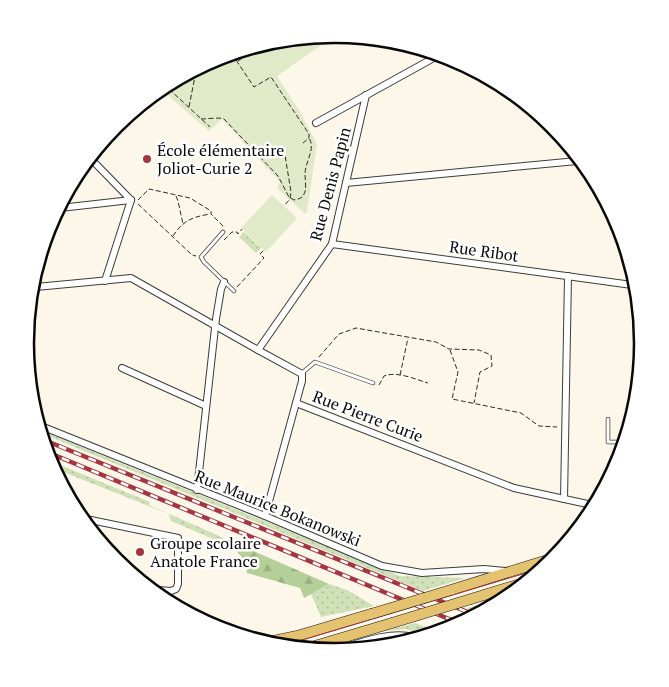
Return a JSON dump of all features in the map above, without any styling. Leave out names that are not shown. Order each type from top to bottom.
[{"type":"main road","points":[[281,639],[541,562]]},
{"type":"main road","points":[[321,644],[512,586]]},
{"type":"street","points":[[316,123],[431,59]]},
{"type":"street","name":"Rue Denis Papin","points":[[258,350],[332,244],[366,95]]},
{"type":"street","points":[[346,183],[574,161]]},
{"type":"street","points":[[94,162],[134,201]]},
{"type":"street","points":[[66,207],[134,201]]},
{"type":"street","points":[[105,281],[134,201]]},
{"type":"street","name":"Rue Ribot","points":[[332,244],[629,285]]},
{"type":"street","points":[[564,499],[568,276]]},
{"type":"street","name":"Rue Pierre Curie","points":[[40,287],[131,278],[302,374],[296,403],[514,488],[589,504]]},
{"type":"street","points":[[197,490],[215,325],[220,289],[224,282]]},
{"type":"street","points":[[122,368],[206,406]]},
{"type":"street","points":[[265,516],[296,403]]},
{"type":"street","name":"Rue Maurice Bokanowski","points":[[46,428],[265,516],[382,566],[422,572],[484,569],[514,571]]},
{"type":"street","points":[[90,519],[178,538],[178,584],[176,589],[171,591],[162,590]]},
{"type":"street","points":[[360,643],[386,636],[399,634],[405,635]]},
{"type":"lane","points":[[223,232],[201,257],[234,291]]},
{"type":"lane","points":[[302,374],[315,362],[373,383]]},
{"type":"lane","points":[[608,419],[608,442],[618,442]]},
{"type":"path","points":[[244,57],[237,62],[254,87],[270,77],[309,134],[312,144],[305,171],[305,193],[299,199],[290,199]]},
{"type":"path","points":[[189,108],[195,77]]},
{"type":"path","points":[[171,91],[210,127]]},
{"type":"path","points":[[201,119],[220,117],[224,119],[278,176],[290,199]]},
{"type":"path","points":[[303,143],[309,138]]},
{"type":"path","points":[[284,150],[290,183],[290,199],[284,206]]},
{"type":"path","points":[[201,257],[192,255],[134,201],[149,189],[190,198],[212,211],[211,214],[224,227],[223,232]]},
{"type":"path","points":[[175,194],[183,224]]},
{"type":"path","points":[[173,237],[176,231],[192,218],[211,214]]},
{"type":"path","points":[[220,244],[232,232],[238,234],[242,229]]},
{"type":"path","points":[[234,291],[264,258],[260,254],[264,250]]},
{"type":"path","points":[[315,362],[339,334],[356,328],[436,342],[449,349],[479,350],[491,355],[492,366],[480,372],[474,403]]},
{"type":"path","points":[[400,375],[408,337]]},
{"type":"path","points":[[449,349],[458,372],[452,399],[521,413],[539,426],[565,428]]},
{"type":"path","points":[[373,383],[380,386],[384,376],[389,374],[428,383]]},
{"type":"green space","points":[[324,43],[277,76],[300,112],[317,144],[307,212],[305,214],[277,188],[280,182],[222,119],[209,131],[166,94],[201,74],[238,59],[295,45]]},
{"type":"green space","points":[[272,195],[297,218],[266,252],[241,228]]},
{"type":"green space","points":[[244,232],[261,248],[256,253],[239,237]]},
{"type":"green space","points":[[48,433],[400,576],[466,578],[423,591],[49,436]]},
{"type":"green space","points":[[60,465],[150,502],[149,505],[235,543],[232,547],[171,521],[169,514],[63,472]]},
{"type":"green space","points":[[235,543],[329,584],[304,598],[300,588],[247,573],[246,561],[232,547]]},
{"type":"green space","points":[[329,584],[347,590],[374,606],[321,617],[311,594]]},
{"type":"green space","points":[[488,602],[473,611],[467,608]]},
{"type":"green space","points":[[415,623],[430,628],[417,633],[406,629],[385,631]]},
{"type":"tram line","points":[[296,642],[531,571]]},
{"type":"railway","points":[[51,443],[469,613]]},
{"type":"railway","points":[[56,456],[452,620]]},
{"type":"place","name":"École élémentaire Joliot-Curie 2","points":[[147,159]]},
{"type":"place","name":"Groupe scolaire Anatole France","points":[[140,552]]}]
